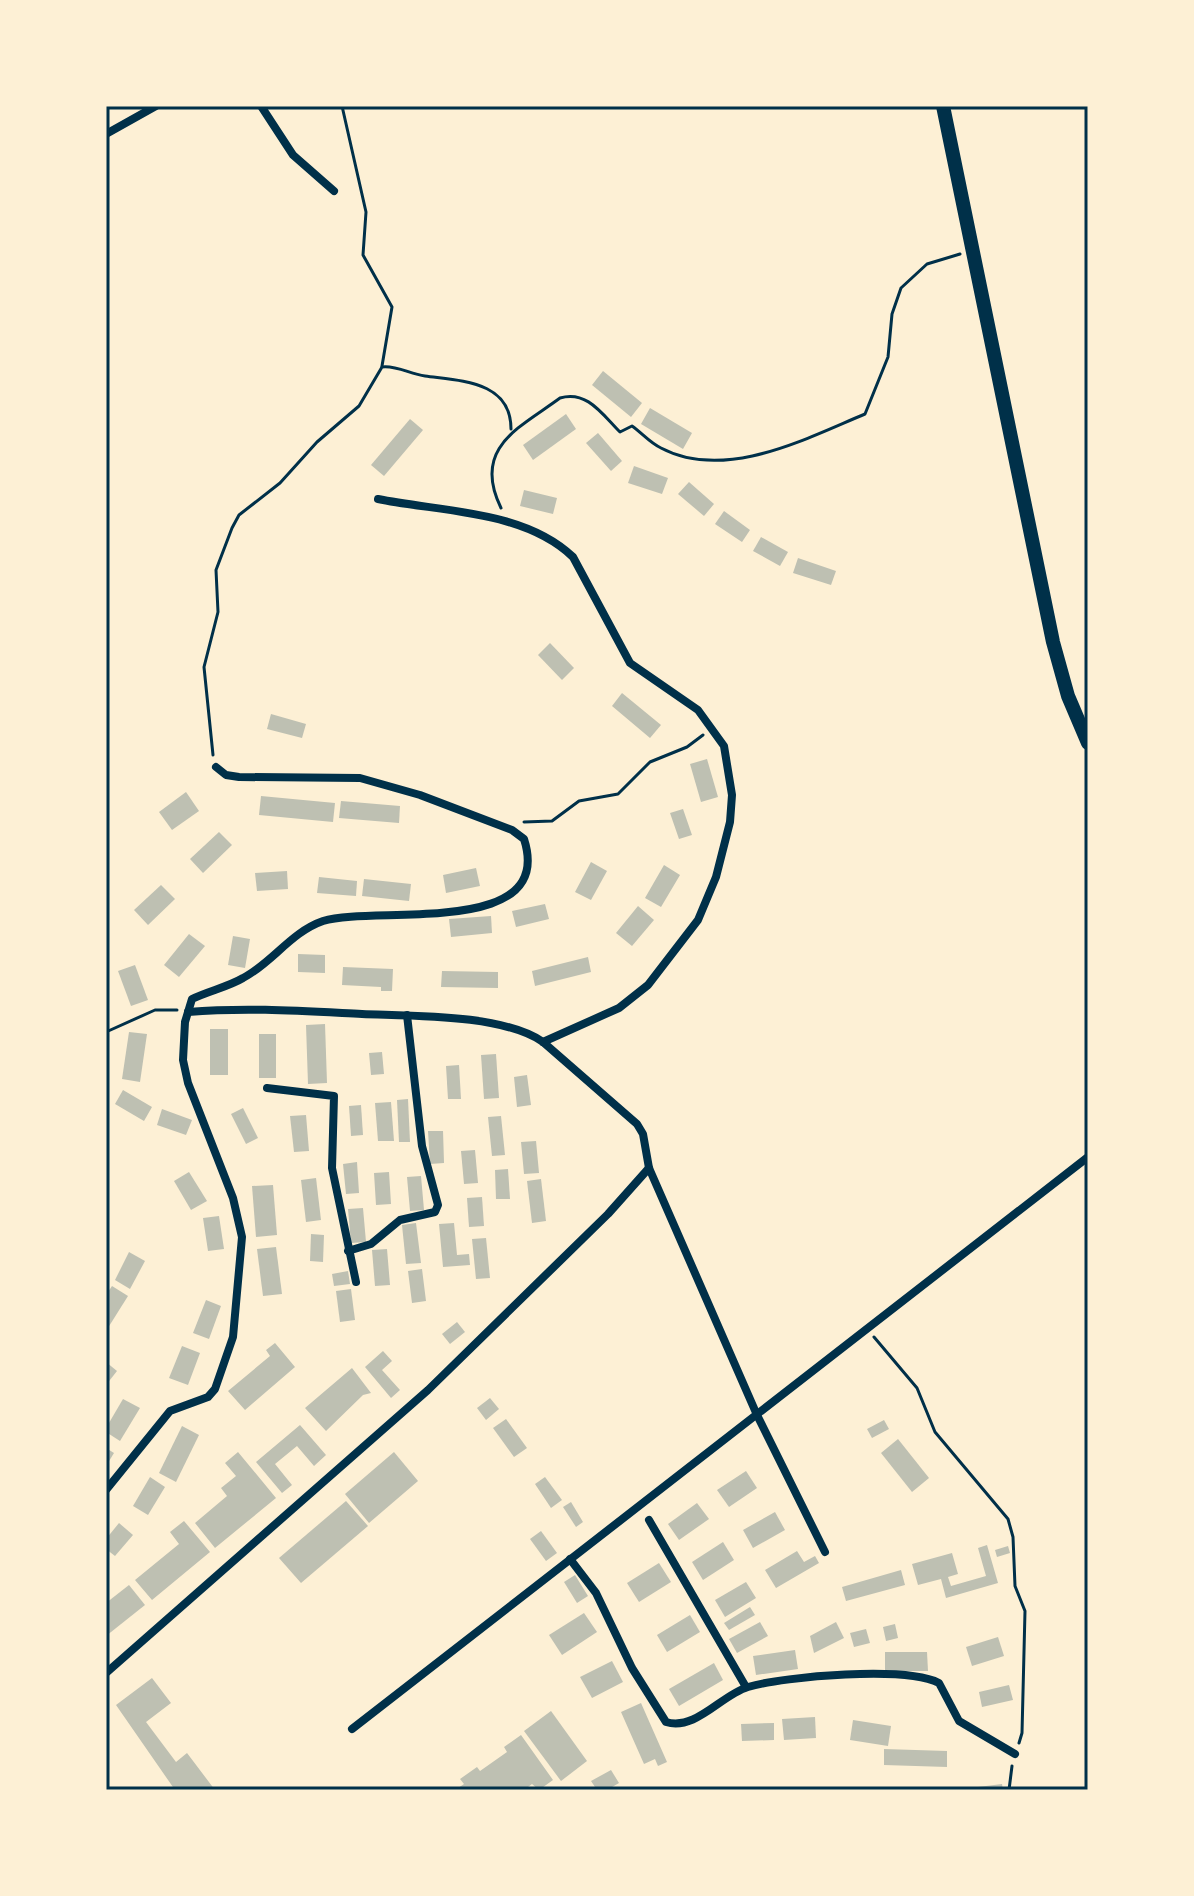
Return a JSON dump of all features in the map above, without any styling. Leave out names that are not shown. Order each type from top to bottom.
[{"type":"main road","points":[[943,106],[1062,678],[1088,743]]},
{"type":"street","points":[[106,134],[156,106]]},
{"type":"street","points":[[261,106],[293,155],[334,191]]},
{"type":"street","points":[[378,499],[512,524],[561,545],[573,557],[630,663],[698,710],[724,746],[729,766],[730,822],[716,877],[698,920],[635,999],[543,1042]]},
{"type":"street","points":[[106,1490],[170,1411],[208,1397],[215,1389],[233,1337],[239,1293],[239,1217],[188,1083],[183,1060],[192,999],[241,980],[315,924],[383,913],[460,912],[509,896],[517,889],[528,866],[524,839],[512,830],[388,784],[335,776],[239,777],[226,775],[216,767]]},
{"type":"street","points":[[188,1012],[231,1008],[407,1015],[506,1027],[531,1033],[543,1042],[637,1124],[643,1134],[649,1168],[757,1415],[825,1552]]},
{"type":"street","points":[[348,1251],[371,1244],[400,1220],[435,1212],[438,1205],[422,1146],[407,1015]]},
{"type":"street","points":[[267,1088],[334,1096],[332,1168],[356,1282]]},
{"type":"street","points":[[352,1729],[1088,1157]]},
{"type":"street","points":[[106,1673],[428,1390],[608,1214],[649,1168]]},
{"type":"street","points":[[649,1520],[746,1687]]},
{"type":"street","points":[[570,1559],[596,1593],[632,1668],[666,1722],[686,1723],[746,1687],[852,1674],[929,1678],[945,1691],[951,1710],[959,1721],[1015,1754]]},
{"type":"path","points":[[216,767],[209,739],[204,667],[218,612],[216,570],[232,528],[239,515],[280,483],[317,442],[359,406],[382,367],[392,307],[363,255],[366,212],[342,106]]},
{"type":"path","points":[[512,524],[498,502],[494,484],[498,450],[511,430],[560,398],[570,395],[584,397],[620,432],[632,426],[657,447],[681,456],[722,460],[783,450],[814,433],[824,432],[865,414],[888,357],[892,314],[901,288],[927,264],[971,249]]},
{"type":"path","points":[[382,367],[455,379],[491,389],[510,410],[511,430]]},
{"type":"path","points":[[512,830],[528,821],[552,821],[579,801],[618,794],[650,762],[687,747],[712,727]]},
{"type":"path","points":[[106,1032],[166,1007],[188,1012]]},
{"type":"path","points":[[869,1327],[878,1346],[917,1388],[935,1432],[1008,1519],[1013,1537],[1015,1586],[1025,1611],[1022,1733],[1009,1790]]},
{"type":"building","points":[[603,371],[642,403],[631,417],[592,385]]},
{"type":"building","points":[[650,408],[692,433],[683,449],[641,424]]},
{"type":"building","points":[[566,414],[576,429],[533,460],[523,445]]},
{"type":"building","points":[[410,419],[423,430],[384,476],[371,465]]},
{"type":"building","points":[[598,433],[622,461],[611,471],[586,443]]},
{"type":"building","points":[[634,466],[668,478],[662,494],[628,483]]},
{"type":"building","points":[[689,482],[714,504],[704,516],[678,494]]},
{"type":"building","points":[[524,490],[557,498],[553,514],[520,506]]},
{"type":"building","points":[[724,511],[750,530],[742,542],[715,524]]},
{"type":"building","points":[[761,537],[788,552],[780,566],[753,551]]},
{"type":"building","points":[[798,558],[836,571],[831,585],[793,573]]},
{"type":"building","points":[[550,643],[574,668],[562,680],[538,655]]},
{"type":"building","points":[[622,693],[661,725],[650,738],[612,706]]},
{"type":"building","points":[[271,714],[306,724],[302,738],[267,729]]},
{"type":"building","points":[[707,759],[718,797],[701,802],[690,764]]},
{"type":"building","points":[[186,792],[199,811],[172,830],[159,812]]},
{"type":"building","points":[[261,796],[335,803],[333,822],[259,815]]},
{"type":"building","points":[[341,801],[400,806],[399,823],[339,818]]},
{"type":"building","points":[[683,809],[692,835],[679,839],[670,813]]},
{"type":"building","points":[[219,832],[232,845],[203,873],[190,859]]},
{"type":"building","points":[[591,862],[607,871],[591,900],[575,892]]},
{"type":"building","points":[[664,865],[680,875],[661,907],[645,898]]},
{"type":"building","points":[[476,868],[480,886],[446,893],[443,875]]},
{"type":"building","points":[[287,871],[288,889],[257,891],[255,873]]},
{"type":"building","points":[[319,877],[357,881],[356,896],[317,893]]},
{"type":"building","points":[[364,879],[411,884],[409,901],[362,896]]},
{"type":"building","points":[[161,885],[175,899],[148,925],[134,910]]},
{"type":"building","points":[[545,904],[549,919],[516,927],[512,911]]},
{"type":"building","points":[[638,906],[654,920],[632,946],[616,933]]},
{"type":"building","points":[[491,916],[492,933],[451,937],[449,919]]},
{"type":"building","points":[[189,934],[205,946],[179,977],[164,965]]},
{"type":"building","points":[[233,936],[250,939],[245,968],[228,965]]},
{"type":"building","points":[[298,954],[325,955],[325,973],[298,972]]},
{"type":"building","points":[[588,957],[591,972],[535,986],[532,971]]},
{"type":"building","points":[[135,965],[148,1000],[131,1006],[118,971]]},
{"type":"building","points":[[343,967],[393,969],[392,991],[381,991],[381,987],[342,985]]},
{"type":"building","points":[[442,971],[498,972],[498,988],[441,987]]},
{"type":"building","points":[[325,1024],[327,1083],[308,1084],[306,1025]]},
{"type":"building","points":[[210,1029],[228,1029],[228,1075],[210,1075]]},
{"type":"building","points":[[129,1032],[147,1034],[140,1082],[122,1079]]},
{"type":"building","points":[[259,1034],[276,1034],[276,1078],[259,1078]]},
{"type":"building","points":[[382,1052],[384,1074],[371,1075],[369,1053]]},
{"type":"building","points":[[496,1054],[499,1098],[484,1099],[481,1055]]},
{"type":"building","points":[[459,1065],[461,1099],[448,1099],[446,1066]]},
{"type":"building","points":[[527,1075],[531,1105],[517,1107],[514,1077]]},
{"type":"building","points":[[123,1090],[152,1107],[144,1121],[115,1104]]},
{"type":"building","points":[[408,1099],[410,1142],[399,1142],[397,1100]]},
{"type":"building","points":[[391,1102],[394,1141],[378,1141],[375,1103]]},
{"type":"building","points":[[361,1105],[363,1135],[351,1136],[349,1106]]},
{"type":"building","points":[[243,1108],[258,1138],[246,1144],[231,1114]]},
{"type":"building","points":[[162,1109],[192,1120],[186,1135],[157,1125]]},
{"type":"building","points":[[306,1115],[309,1151],[294,1152],[290,1116]]},
{"type":"building","points":[[501,1116],[505,1155],[492,1156],[488,1117]]},
{"type":"building","points":[[428,1131],[443,1131],[444,1163],[430,1164]]},
{"type":"building","points":[[536,1141],[539,1173],[524,1174],[521,1142]]},
{"type":"building","points":[[475,1150],[478,1183],[464,1184],[461,1151]]},
{"type":"building","points":[[357,1162],[359,1193],[346,1194],[343,1164]]},
{"type":"building","points":[[508,1169],[510,1199],[496,1199],[495,1170]]},
{"type":"building","points":[[189,1172],[207,1201],[191,1210],[174,1181]]},
{"type":"building","points":[[389,1172],[391,1204],[376,1205],[374,1173]]},
{"type":"building","points":[[421,1176],[424,1210],[410,1211],[407,1177]]},
{"type":"building","points":[[316,1178],[321,1220],[306,1222],[301,1180]]},
{"type":"building","points":[[541,1179],[546,1221],[532,1223],[527,1181]]},
{"type":"building","points":[[273,1185],[277,1235],[256,1237],[252,1186]]},
{"type":"building","points":[[482,1197],[484,1226],[469,1227],[467,1198]]},
{"type":"building","points":[[363,1208],[366,1242],[351,1243],[348,1209]]},
{"type":"building","points":[[219,1216],[224,1249],[208,1251],[203,1218]]},
{"type":"building","points":[[416,1223],[421,1263],[406,1264],[402,1225]]},
{"type":"building","points":[[454,1223],[457,1255],[469,1254],[470,1265],[443,1267],[439,1224]]},
{"type":"building","points":[[311,1234],[324,1235],[323,1262],[310,1261]]},
{"type":"building","points":[[486,1238],[490,1278],[476,1279],[472,1239]]},
{"type":"building","points":[[276,1247],[282,1294],[263,1296],[257,1249]]},
{"type":"building","points":[[387,1249],[390,1285],[375,1286],[372,1250]]},
{"type":"building","points":[[129,1252],[145,1261],[130,1289],[115,1280]]},
{"type":"building","points":[[422,1269],[426,1301],[412,1303],[408,1271]]},
{"type":"building","points":[[348,1271],[350,1284],[334,1286],[332,1274]]},
{"type":"building","points":[[112,1286],[128,1296],[106,1331],[106,1295]]},
{"type":"building","points":[[351,1289],[355,1320],[340,1322],[336,1291]]},
{"type":"building","points":[[206,1300],[221,1306],[209,1339],[193,1333]]},
{"type":"building","points":[[457,1322],[465,1332],[450,1344],[442,1334]]},
{"type":"building","points":[[275,1343],[295,1367],[245,1410],[228,1391],[270,1356],[266,1350]]},
{"type":"building","points":[[182,1346],[200,1353],[188,1385],[169,1378]]},
{"type":"building","points":[[383,1351],[392,1361],[382,1370],[400,1390],[391,1398],[365,1367]]},
{"type":"building","points":[[106,1362],[117,1371],[106,1385]]},
{"type":"building","points":[[352,1368],[371,1393],[363,1395],[326,1431],[305,1408]]},
{"type":"building","points":[[490,1398],[499,1409],[486,1420],[477,1408]]},
{"type":"building","points":[[123,1399],[140,1408],[120,1441],[106,1432],[106,1428]]},
{"type":"building","points":[[506,1419],[527,1448],[514,1457],[493,1428]]},
{"type":"building","points":[[884,1420],[889,1429],[872,1438],[867,1429]]},
{"type":"building","points":[[300,1425],[326,1455],[314,1466],[297,1446],[275,1464],[292,1485],[282,1493],[256,1462]]},
{"type":"building","points":[[182,1426],[199,1435],[176,1482],[159,1473]]},
{"type":"building","points":[[898,1439],[929,1478],[912,1492],[881,1453]]},
{"type":"building","points":[[106,1448],[114,1453],[106,1466]]},
{"type":"building","points":[[238,1452],[276,1498],[215,1548],[195,1523],[227,1496],[221,1488],[236,1476],[225,1463]]},
{"type":"building","points":[[394,1452],[418,1481],[369,1523],[345,1494]]},
{"type":"building","points":[[746,1471],[757,1488],[729,1507],[717,1490]]},
{"type":"building","points":[[150,1477],[165,1487],[148,1515],[133,1506]]},
{"type":"building","points":[[545,1477],[562,1500],[551,1508],[535,1484]]},
{"type":"building","points":[[346,1501],[368,1526],[301,1583],[279,1558]]},
{"type":"building","points":[[571,1502],[583,1522],[576,1527],[563,1507]]},
{"type":"building","points":[[697,1503],[709,1519],[679,1540],[668,1524]]},
{"type":"building","points":[[775,1512],[785,1530],[753,1548],[743,1530]]},
{"type":"building","points":[[184,1521],[210,1552],[152,1600],[135,1580],[179,1544],[170,1532]]},
{"type":"building","points":[[119,1523],[133,1535],[115,1556],[106,1549],[106,1539]]},
{"type":"building","points":[[541,1531],[557,1553],[546,1561],[530,1539]]},
{"type":"building","points":[[723,1542],[734,1560],[703,1580],[692,1562]]},
{"type":"building","points":[[987,1545],[998,1583],[946,1598],[941,1579],[918,1585],[912,1564],[952,1553],[958,1574],[948,1577],[951,1586],[986,1576],[978,1548]]},
{"type":"building","points":[[1008,1546],[1010,1553],[997,1557],[995,1550]]},
{"type":"building","points":[[797,1551],[804,1562],[815,1556],[819,1563],[776,1588],[765,1570]]},
{"type":"building","points":[[659,1563],[671,1582],[639,1602],[627,1583]]},
{"type":"building","points":[[901,1570],[905,1585],[846,1601],[842,1587]]},
{"type":"building","points":[[575,1575],[588,1596],[577,1603],[564,1582]]},
{"type":"building","points":[[746,1582],[756,1598],[725,1617],[715,1600]]},
{"type":"building","points":[[129,1585],[145,1605],[106,1636],[106,1603]]},
{"type":"building","points":[[750,1607],[755,1615],[729,1630],[724,1623]]},
{"type":"building","points":[[584,1613],[597,1632],[562,1655],[549,1635]]},
{"type":"building","points":[[690,1615],[700,1632],[667,1652],[657,1635]]},
{"type":"building","points":[[760,1622],[768,1636],[737,1653],[729,1639]]},
{"type":"building","points":[[836,1622],[844,1638],[814,1653],[810,1636]]},
{"type":"building","points":[[895,1624],[898,1638],[886,1641],[883,1627]]},
{"type":"building","points":[[866,1629],[870,1643],[854,1647],[850,1633]]},
{"type":"building","points":[[998,1637],[1004,1656],[972,1666],[966,1647]]},
{"type":"building","points":[[795,1650],[798,1669],[756,1675],[753,1656]]},
{"type":"building","points":[[885,1652],[927,1652],[928,1671],[885,1671]]},
{"type":"building","points":[[612,1661],[623,1682],[592,1698],[580,1677]]},
{"type":"building","points":[[714,1663],[723,1680],[679,1706],[669,1689]]},
{"type":"building","points":[[152,1678],[171,1703],[146,1722],[176,1762],[187,1753],[215,1790],[175,1790],[116,1705]]},
{"type":"building","points":[[1009,1685],[1013,1700],[982,1707],[979,1692]]},
{"type":"building","points":[[641,1703],[667,1762],[658,1766],[655,1759],[644,1764],[621,1712]]},
{"type":"building","points":[[551,1711],[587,1761],[561,1781],[524,1731]]},
{"type":"building","points":[[815,1717],[816,1738],[784,1740],[782,1719]]},
{"type":"building","points":[[853,1720],[891,1726],[888,1746],[850,1740]]},
{"type":"building","points":[[774,1723],[774,1740],[742,1741],[741,1724]]},
{"type":"building","points":[[521,1735],[553,1780],[539,1790],[532,1784],[524,1790],[455,1790],[464,1784],[460,1779],[477,1767],[480,1771],[507,1752],[504,1747]]},
{"type":"building","points":[[884,1749],[947,1751],[947,1767],[884,1765]]},
{"type":"building","points":[[611,1770],[619,1783],[607,1790],[597,1790],[591,1781]]},
{"type":"building","points":[[1002,1784],[1003,1790],[970,1790],[970,1788]]}]
